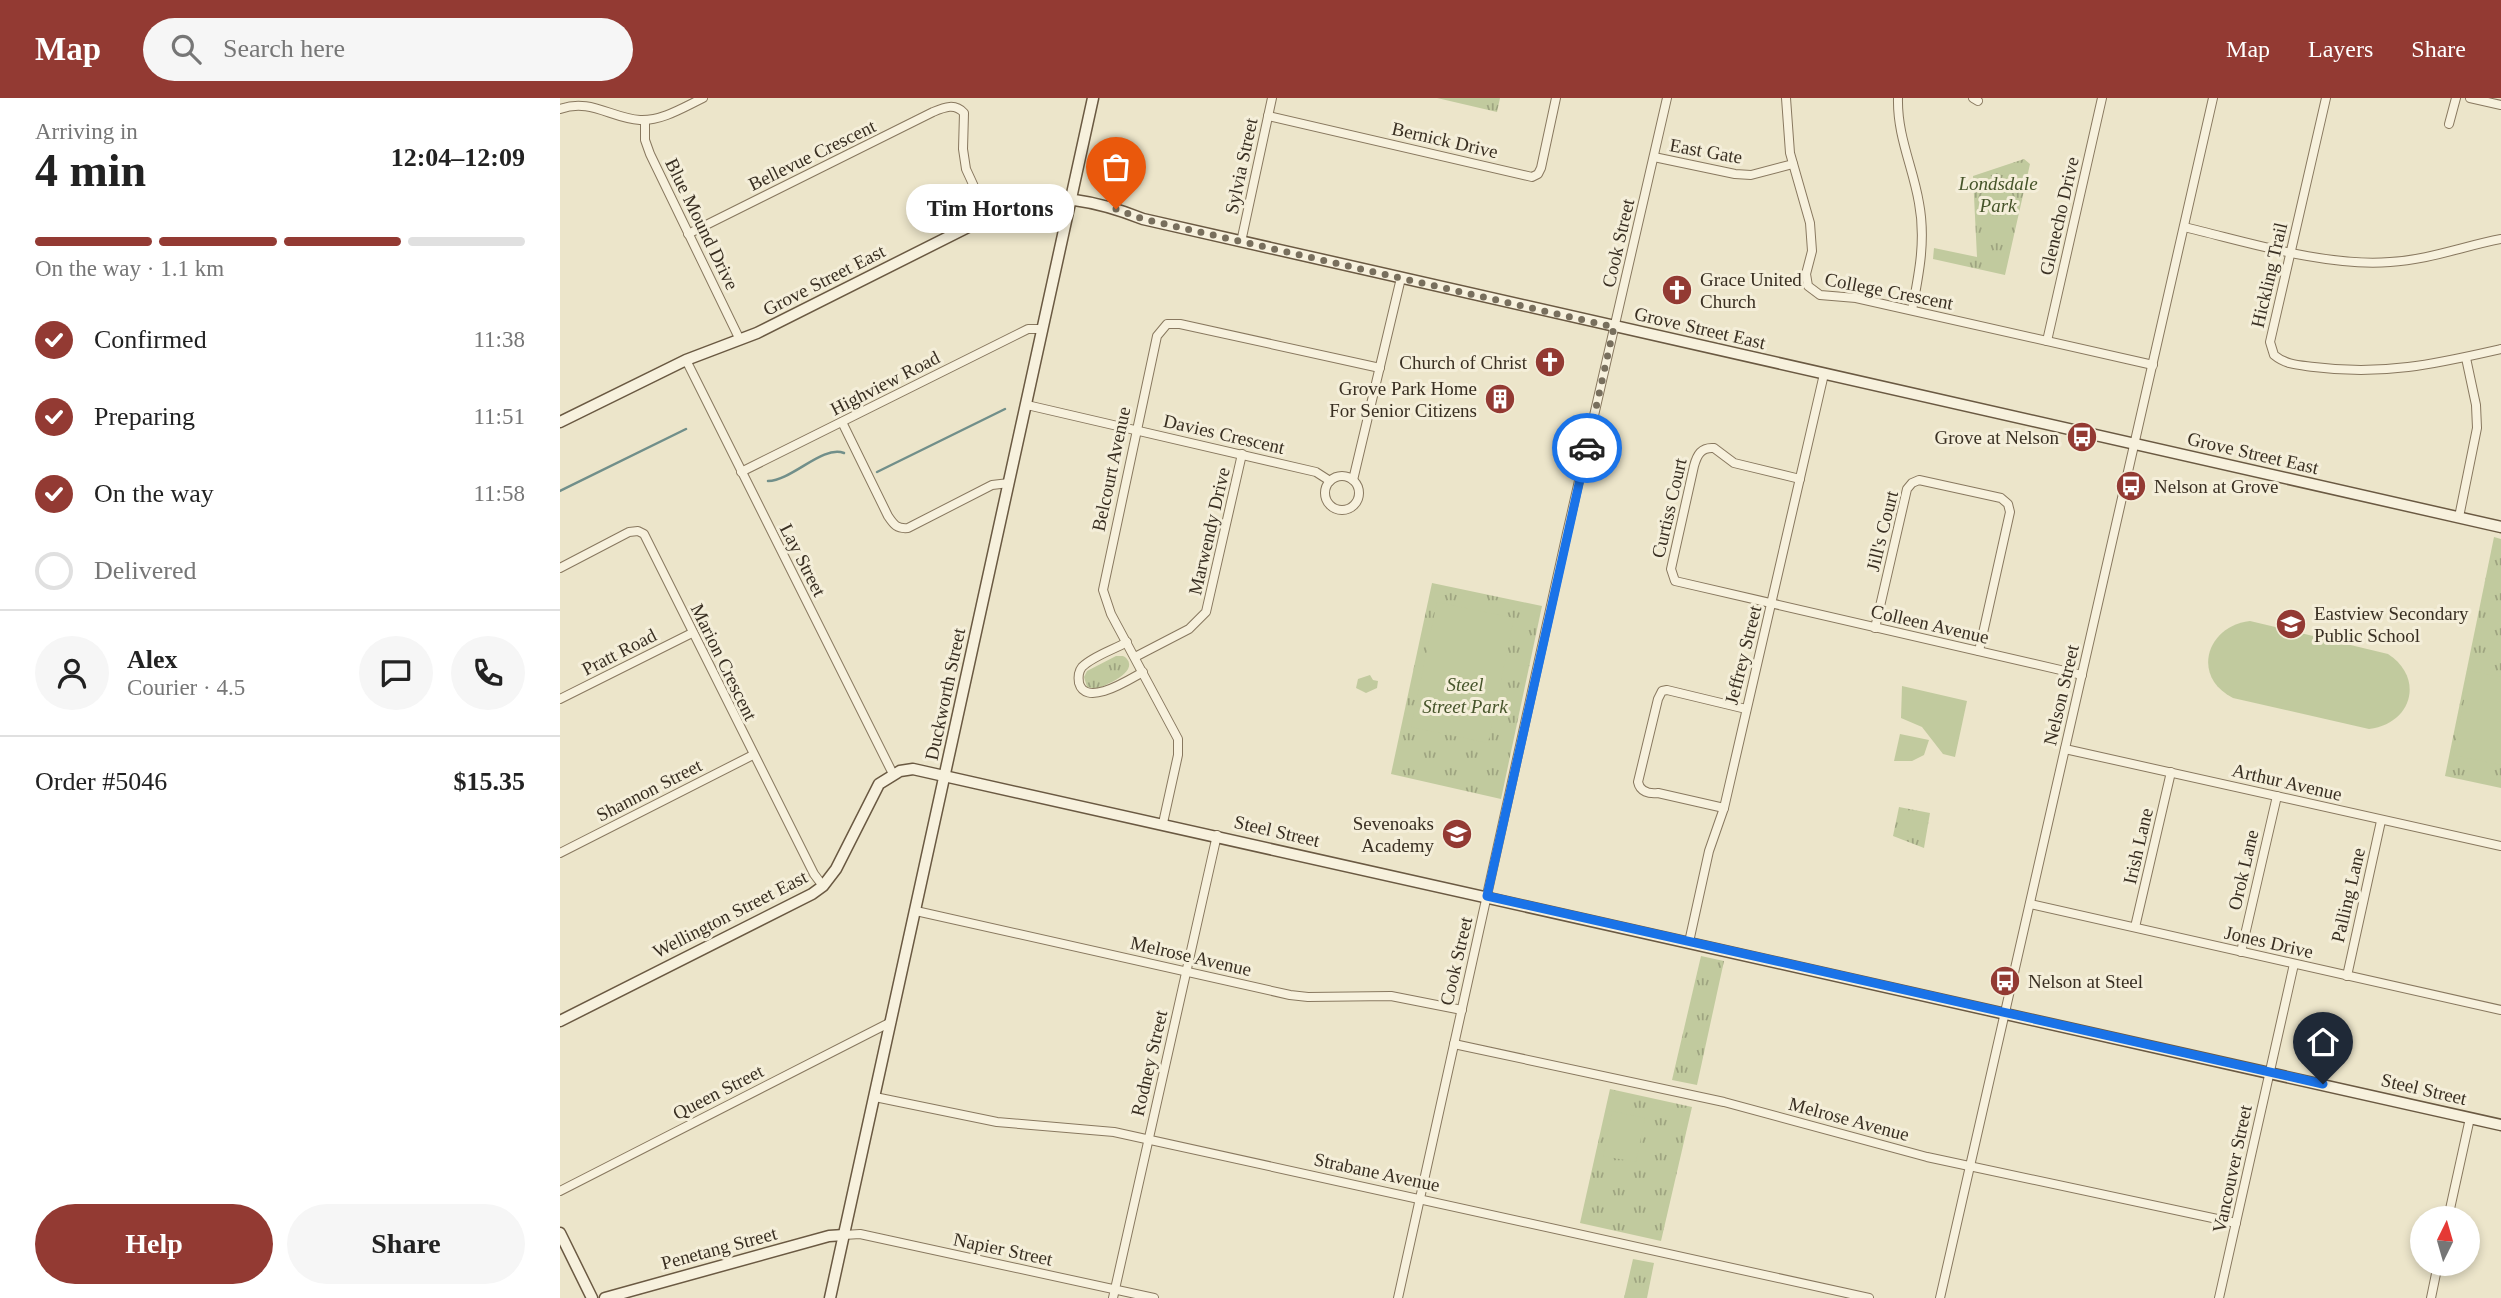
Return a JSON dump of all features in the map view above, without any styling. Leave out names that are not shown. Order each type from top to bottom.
[{"type":"street","points":[[560,109],[591,102],[628,117],[645,120],[665,116],[703,98]]},
{"type":"street","name":"Duckworth Street","points":[[830,1298],[1093,98]]},
{"type":"street","name":"Sylvia Street","points":[[1241,242],[1272,98]]},
{"type":"street","name":"Bernick Drive","points":[[1268,116],[1532,177],[1538,174],[1541,168],[1556,98]]},
{"type":"street","name":"Cook Street","points":[[1398,1298],[1667,98]]},
{"type":"street","name":"College Crescent","points":[[1786,98],[1787,136],[1811,223],[1812,251],[1806,274],[1808,286],[1820,295],[1856,298],[2153,365]]},
{"type":"street","points":[[1898,98],[1901,139],[1919,201],[1922,224],[1921,260],[1912,310]]},
{"type":"street","name":"Glenecho Drive","points":[[2047,341],[2102,98]]},
{"type":"street","name":"Nelson Street","points":[[1940,1298],[2213,98]]},
{"type":"street","name":"Hickling Trail","points":[[2326,98],[2270,342],[2274,355],[2281,361],[2328,369],[2377,371],[2420,367],[2501,349]]},
{"type":"street","points":[[2449,124],[2456,98]]},
{"type":"street","points":[[2470,98],[2501,105]]},
{"type":"street","name":"Bellevue Crescent","points":[[688,234],[933,112],[955,106],[964,113],[963,149],[966,169],[988,217]]},
{"type":"street","name":"Blue Mound Drive","points":[[645,120],[647,147],[740,340]]},
{"type":"street","name":"East Gate","points":[[1654,157],[1751,175],[1793,164]]},
{"type":"street","name":"Grove Street East","points":[[560,422],[686,360],[740,340],[806,309],[1008,207],[1028,200],[1053,197],[1116,209],[1143,219],[1241,242],[2501,527]]},
{"type":"street","points":[[2184,227],[2341,262],[2392,262],[2501,239]]},
{"type":"street","points":[[1330,481],[1325,491],[1328,503],[1343,510],[1354,506],[1360,495],[1353,480],[1401,278]]},
{"type":"street","name":"Belcourt Avenue","points":[[1163,823],[1179,747],[1175,731],[1104,598],[1103,582],[1157,336],[1167,324],[1180,324],[1380,368]]},
{"type":"street","name":"Highview Road","points":[[741,472],[1028,329],[1043,329]]},
{"type":"street","points":[[2459,517],[2477,428],[2476,405],[2466,358]]},
{"type":"street","name":"Lay Street","points":[[686,360],[893,774]]},
{"type":"street","name":"Jeffrey Street","points":[[1689,942],[1709,851],[1724,808],[1824,374]]},
{"type":"street","name":"Davies Crescent","points":[[1027,405],[1316,472],[1330,481],[1339,476],[1353,480]]},
{"type":"street","points":[[842,422],[888,516],[894,526],[901,529],[908,528],[992,485],[1009,483]]},
{"type":"street","name":"Curtiss Court","points":[[1771,604],[1681,583],[1671,576],[1696,458],[1705,448],[1714,447],[1734,463],[1800,479]]},
{"type":"street","name":"Marwendy Drive","points":[[1135,657],[1189,629],[1206,612],[1242,454]]},
{"type":"street","name":"Jill's Court","points":[[1875,628],[1907,489],[1912,483],[1919,480],[2001,498],[2008,504],[2010,512],[1979,651]]},
{"type":"street","name":"Marion Crescent","points":[[560,568],[629,532],[642,532],[753,755],[814,874],[823,886]]},
{"type":"street","name":"Colleen Avenue","points":[[1771,604],[2082,675]]},
{"type":"street","name":"Pratt Road","points":[[560,699],[692,633]]},
{"type":"street","points":[[1127,642],[1084,665],[1079,672],[1081,688],[1087,693],[1097,693],[1143,672]]},
{"type":"street","points":[[1724,808],[1648,793],[1638,782],[1662,691],[1746,709]]},
{"type":"street","name":"Arthur Avenue","points":[[2065,749],[2501,846]]},
{"type":"street","name":"Shannon Street","points":[[560,853],[753,755]]},
{"type":"street","points":[[893,774],[913,769],[946,774]]},
{"type":"street","name":"Irish Lane","points":[[2135,928],[2171,772]]},
{"type":"street","name":"Wellington Street East","points":[[560,1021],[823,886],[836,869],[879,784],[893,774]]},
{"type":"street","name":"Steel Street","points":[[946,774],[2501,1125]]},
{"type":"street","name":"Orok Lane","points":[[2241,952],[2277,796]]},
{"type":"street","name":"Palling Lane","points":[[2347,976],[2381,821]]},
{"type":"street","name":"Rodney Street","points":[[1114,1294],[1217,835]]},
{"type":"street","name":"Jones Drive","points":[[2030,904],[2501,1010]]},
{"type":"street","name":"Melrose Avenue","points":[[916,911],[1299,997],[1391,996],[1462,1010]]},
{"type":"street","name":"Vancouver Street","points":[[2219,1298],[2294,964]]},
{"type":"street","name":"Queen Street","points":[[560,1191],[891,1022]]},
{"type":"street","name":"Melrose Avenue","points":[[1454,1044],[1724,1102],[1969,1166],[2236,1223]]},
{"type":"street","name":"Strabane Avenue","points":[[875,1097],[997,1122],[1089,1128],[1148,1139],[1868,1298]]},
{"type":"street","points":[[2451,1206],[2470,1118]]},
{"type":"street","points":[[560,1233],[592,1298]]},
{"type":"street","name":"Napier Street","points":[[844,1235],[859,1234],[1114,1294],[1154,1298]]},
{"type":"street","name":"Penetang Street","points":[[605,1298],[828,1237],[844,1235]]},
{"type":"street","points":[[2431,1298],[2436,1276]]},
{"type":"green space","points":[[1437,98],[1500,98],[1497,112]]},
{"type":"green space","name":"Londsdale Park","points":[[2024,159],[2030,164],[2005,275],[1933,259],[1934,248],[1977,257],[1973,176]]},
{"type":"green space","points":[[2494,537],[2501,539],[2501,788],[2445,776]]},
{"type":"green space","name":"Steel Street Park","points":[[1432,583],[1542,606],[1501,799],[1391,774]]},
{"type":"green space","points":[[1437,602],[1514,618],[1488,743],[1411,727]]},
{"type":"green space","points":[[2250,621],[2388,654],[2400,664],[2407,675],[2409,699],[2404,709],[2395,719],[2369,729],[2233,698],[2220,689],[2212,678],[2208,666],[2209,653],[2223,632]]},
{"type":"green space","points":[[1116,656],[1124,656],[1127,659],[1128,669],[1124,674],[1097,689],[1087,687],[1084,677],[1087,671]]},
{"type":"green space","points":[[2470,671],[2501,677],[2501,765],[2453,755]]},
{"type":"green space","points":[[1370,675],[1373,680],[1378,681],[1377,688],[1366,693],[1356,688],[1358,679]]},
{"type":"green space","points":[[1902,686],[1967,701],[1955,757],[1943,754],[1922,727],[1901,718]]},
{"type":"green space","points":[[1900,734],[1929,740],[1924,755],[1912,761],[1894,761]]},
{"type":"green space","points":[[1899,807],[1930,813],[1924,848],[1893,836]]},
{"type":"green space","points":[[1701,956],[1724,961],[1697,1085],[1672,1080]]},
{"type":"green space","points":[[1610,1089],[1692,1107],[1661,1241],[1580,1223]]},
{"type":"green space","points":[[1612,1111],[1645,1118],[1636,1162],[1603,1156]]},
{"type":"green space","points":[[1633,1259],[1654,1263],[1647,1298],[1624,1298]]},
{"type":"waterway","points":[[877,472],[1005,409]]},
{"type":"waterway","points":[[560,491],[686,429]]},
{"type":"waterway","points":[[768,481],[787,475],[826,454],[844,453]]},
{"type":"way so far","points":[[1116,209],[1143,219],[1614,327],[1587,448]]},
{"type":"place","name":"Tim Hortons","points":[[1116,209]]},
{"type":"place","name":"Grace United Church","points":[[1677,290]]},
{"type":"place","name":"Church of Christ","points":[[1550,362]]},
{"type":"place","name":"Grove Park Home For Senior Citizens","points":[[1500,399]]},
{"type":"place","name":"Grove at Nelson","points":[[2082,437]]},
{"type":"place","name":"Nelson at Grove","points":[[2131,486]]},
{"type":"place","name":"Eastview Secondary Public School","points":[[2291,624]]},
{"type":"place","name":"Sevenoaks Academy","points":[[1457,834]]},
{"type":"place","name":"Nelson at Steel","points":[[2005,981]]},
{"type":"route","points":[[1587,448],[1487,896],[2323,1084]]}]
